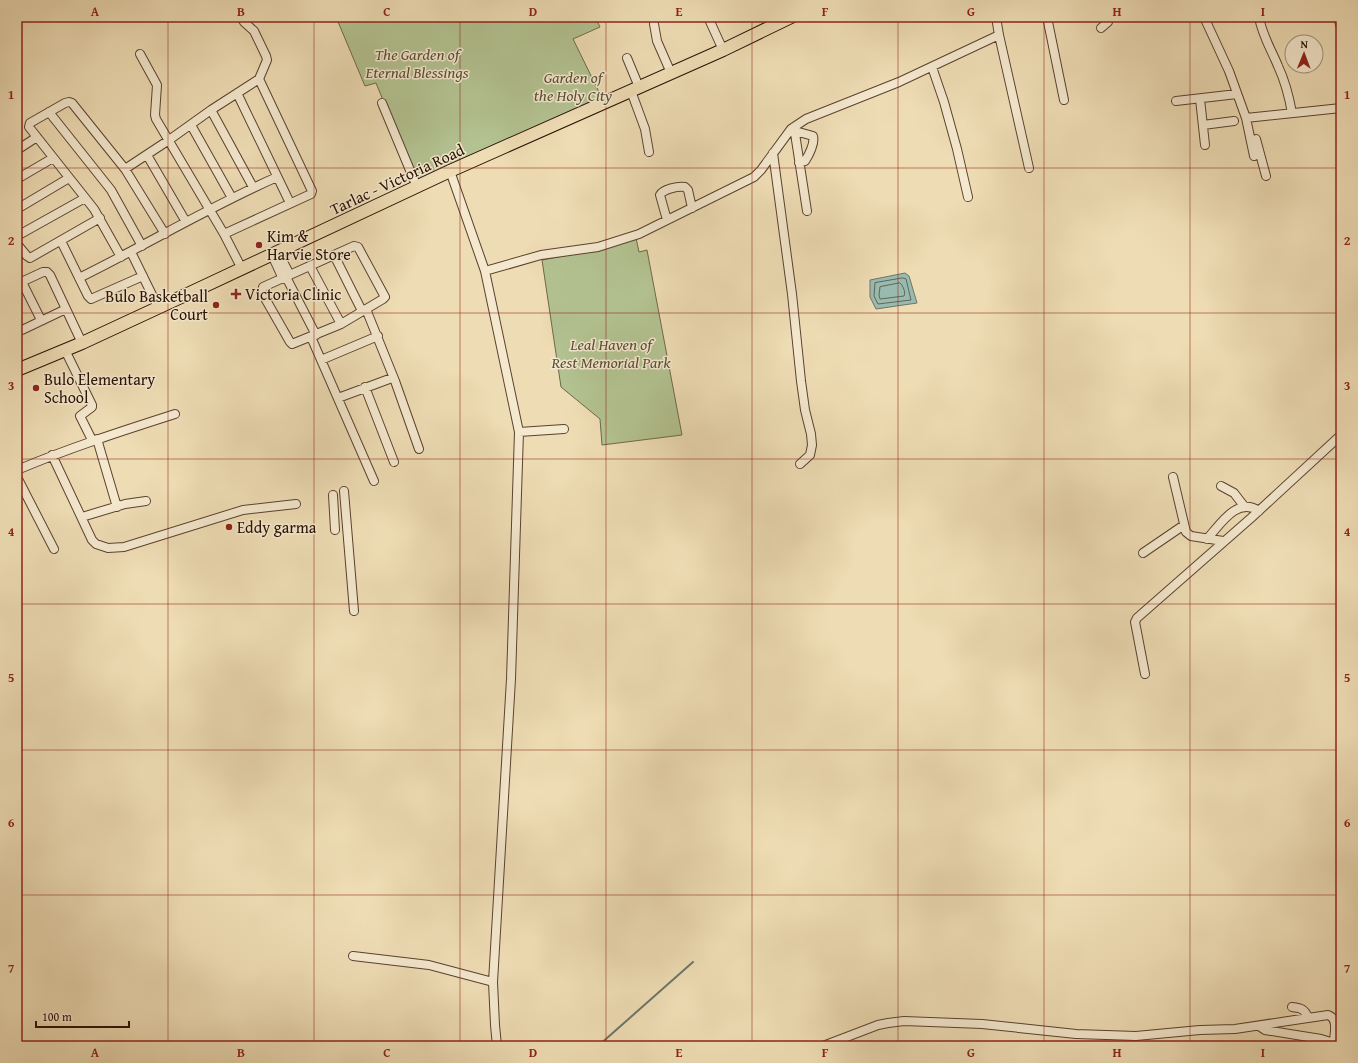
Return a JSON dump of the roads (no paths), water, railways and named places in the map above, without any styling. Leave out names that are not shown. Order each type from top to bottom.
[{"type":"main road","name":"Tarlac - Victoria Road","points":[[17,370],[82,343],[450,171],[723,50],[791,17]]},
{"type":"street","points":[[125,169],[260,78],[267,60],[266,56],[254,31],[244,22],[241,17]]},
{"type":"street","points":[[708,17],[723,50]]},
{"type":"street","points":[[996,17],[1029,168]]},
{"type":"street","points":[[1047,17],[1064,100]]},
{"type":"street","points":[[1101,28],[1108,22],[1109,17]]},
{"type":"street","points":[[1204,17],[1253,129],[1266,176]]},
{"type":"street","points":[[1259,17],[1262,30],[1279,66],[1288,91],[1292,113]]},
{"type":"street","points":[[1338,17],[1341,28]]},
{"type":"street","points":[[654,24],[657,41],[671,73]]},
{"type":"street","points":[[485,271],[541,255],[598,247],[639,234],[754,177],[761,170],[791,129],[794,129],[806,119],[900,82],[999,35]]},
{"type":"street","points":[[140,54],[157,85],[155,115],[224,234],[242,269]]},
{"type":"street","points":[[627,58],[645,129],[649,152]]},
{"type":"street","points":[[932,67],[944,102],[968,197]]},
{"type":"street","points":[[224,234],[310,194],[312,191],[260,78]]},
{"type":"street","points":[[237,93],[290,203]]},
{"type":"street","points":[[1176,101],[1237,94]]},
{"type":"street","points":[[1200,99],[1205,145]]},
{"type":"street","points":[[121,257],[100,218],[28,125],[65,103],[72,103],[125,169],[165,234]]},
{"type":"street","points":[[382,103],[417,187]]},
{"type":"street","points":[[1247,118],[1341,108]]},
{"type":"street","points":[[211,110],[254,187]]},
{"type":"street","points":[[50,112],[111,190],[142,246]]},
{"type":"street","points":[[1247,118],[1254,156]]},
{"type":"street","points":[[1203,125],[1234,121]]},
{"type":"street","points":[[191,125],[232,198]]},
{"type":"street","points":[[794,129],[813,136],[813,144],[808,157],[805,161],[799,163]]},
{"type":"street","points":[[794,129],[807,211]]},
{"type":"street","points":[[17,150],[37,137]]},
{"type":"street","points":[[773,154],[792,294],[801,381],[812,445],[810,454],[800,464]]},
{"type":"street","points":[[147,155],[186,222]]},
{"type":"street","points":[[17,179],[53,158]]},
{"type":"street","points":[[450,171],[485,271],[519,432],[511,679],[493,982],[497,1046]]},
{"type":"street","points":[[79,278],[165,234],[209,209],[277,177]]},
{"type":"street","points":[[17,208],[69,178]]},
{"type":"street","points":[[667,220],[660,195],[662,191],[685,186],[688,190],[692,208]]},
{"type":"street","points":[[17,236],[84,198]]},
{"type":"street","points":[[17,244],[30,258],[100,218]]},
{"type":"street","points":[[61,241],[88,296],[91,299],[143,276]]},
{"type":"street","points":[[351,247],[358,247],[385,297],[341,324],[292,344],[262,293],[264,287],[310,266],[351,247]]},
{"type":"street","points":[[131,252],[158,307]]},
{"type":"street","points":[[275,254],[314,336],[321,360],[374,481]]},
{"type":"street","points":[[334,255],[378,336],[419,449]]},
{"type":"street","points":[[310,266],[341,324]]},
{"type":"street","points":[[41,320],[20,283],[43,272],[47,272],[50,275],[82,343]]},
{"type":"street","points":[[17,330],[22,330],[66,309]]},
{"type":"street","points":[[321,360],[378,336]]},
{"type":"street","points":[[65,350],[92,405],[92,407],[80,416],[94,439],[117,507]]},
{"type":"street","points":[[338,398],[392,378]]},
{"type":"street","points":[[365,388],[394,462]]},
{"type":"street","points":[[17,470],[94,439],[175,414]]},
{"type":"street","points":[[519,432],[564,429]]},
{"type":"street","points":[[1145,674],[1135,622],[1137,618],[1259,511],[1341,435]]},
{"type":"street","points":[[52,455],[94,542],[100,546],[110,548],[131,545],[243,510],[296,504]]},
{"type":"street","points":[[17,477],[54,549]]},
{"type":"street","points":[[1172,477],[1186,532],[1191,536],[1223,541]]},
{"type":"street","points":[[1221,486],[1234,493],[1244,506]]},
{"type":"street","points":[[344,491],[354,611]]},
{"type":"street","points":[[333,494],[335,530]]},
{"type":"street","points":[[82,517],[117,507],[146,501]]},
{"type":"street","points":[[1207,539],[1230,514],[1244,506],[1250,506],[1259,511]]},
{"type":"street","points":[[1143,553],[1184,525]]},
{"type":"street","points":[[353,956],[429,965],[493,982]]},
{"type":"street","points":[[1292,1007],[1303,1009],[1308,1018]]},
{"type":"street","points":[[823,1046],[878,1025],[904,1021],[982,1024],[1076,1034],[1136,1036],[1169,1032],[1235,1029],[1328,1015],[1332,1016],[1335,1023],[1334,1044],[1321,1039],[1265,1030],[1259,1026]]},
{"type":"water","points":[[905,273],[909,276],[917,303],[876,309],[870,297],[870,280]]},
{"type":"waterway","points":[[598,1046],[693,962]]},
{"type":"place","name":"Kim & Harvie Store","points":[[259,245]]},
{"type":"place","name":"Victoria Clinic","points":[[236,294]]},
{"type":"place","name":"Bulo Basketball Court","points":[[216,305]]},
{"type":"place","name":"Bulo Elementary School","points":[[36,388]]},
{"type":"place","name":"Eddy garma","points":[[229,527]]},
{"type":"park label","name":"The Garden of Eternal Blessings","points":[[417,63]]},
{"type":"park label","name":"Garden of the Holy City","points":[[573,86]]},
{"type":"park label","name":"Leal Haven of Rest Memorial Park","points":[[611,353]]}]
